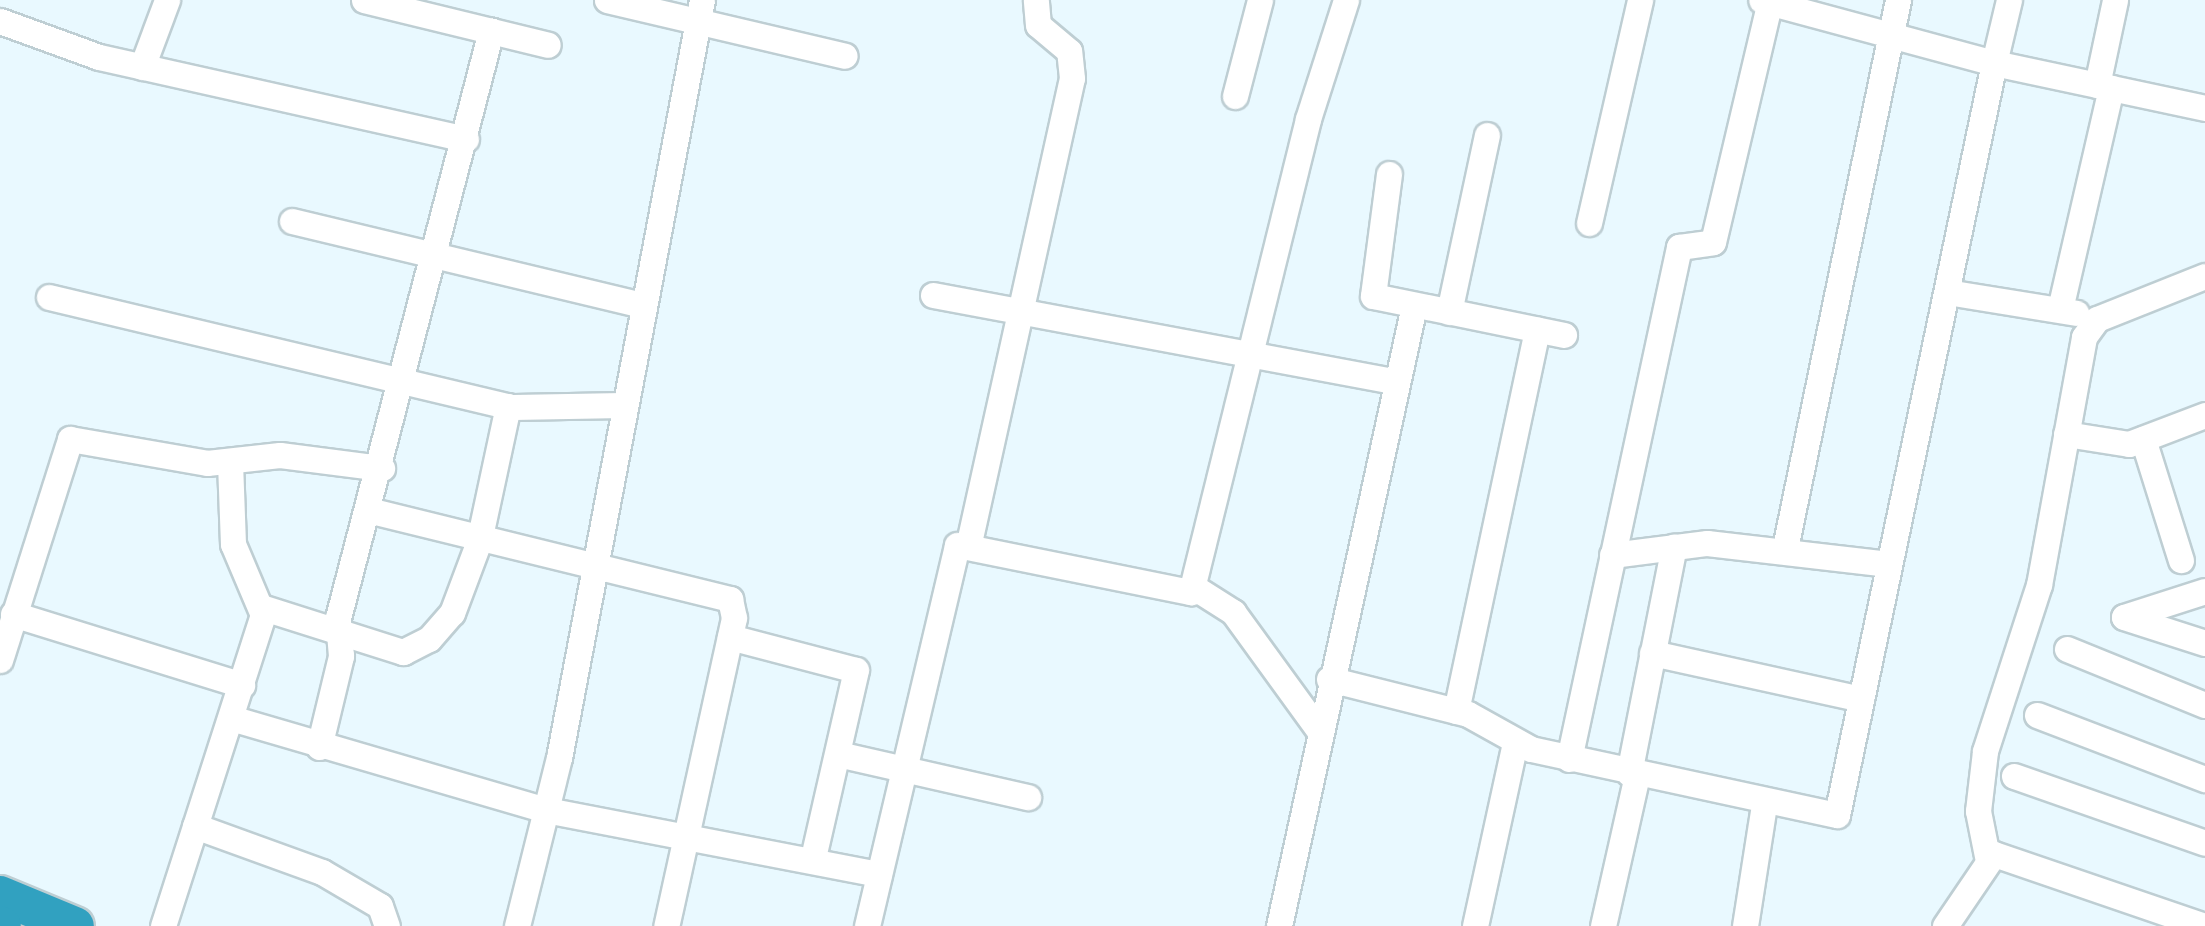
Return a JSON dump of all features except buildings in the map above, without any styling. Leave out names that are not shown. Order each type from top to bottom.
[{"type":"highway","points":[[0,895],[75,926]]},
{"type":"street","points":[[142,68],[166,0]]},
{"type":"street","points":[[364,0],[548,45]]},
{"type":"street","points":[[319,746],[338,633],[466,139],[481,29],[470,0]]},
{"type":"street","points":[[607,0],[654,8],[695,28],[845,56]]},
{"type":"street","points":[[516,926],[546,810],[594,572],[702,0]]},
{"type":"street","points":[[968,547],[1072,78],[1069,51],[1038,25],[1036,0]]},
{"type":"street","points":[[1235,96],[1260,0]]},
{"type":"street","points":[[1192,586],[1252,358],[1308,119],[1346,0]]},
{"type":"street","points":[[1588,223],[1640,0]]},
{"type":"street","points":[[1785,548],[1898,0]]},
{"type":"street","points":[[1328,679],[1456,711],[1515,743],[1569,759],[1764,805],[1837,815],[2008,0]]},
{"type":"street","points":[[2060,309],[2104,86],[2116,0]]},
{"type":"street","points":[[1569,759],[1679,247],[1713,242],[1767,1],[1994,63],[2205,108]]},
{"type":"street","points":[[0,21],[142,68],[466,139]]},
{"type":"street","points":[[1449,312],[1487,135]]},
{"type":"street","points":[[1389,174],[1370,288],[1414,306],[1564,334]]},
{"type":"street","points":[[292,221],[643,305]]},
{"type":"street","points":[[1945,926],[1987,856],[1978,811],[1986,751],[2034,606],[2084,336],[2099,318],[2205,276]]},
{"type":"street","points":[[1948,292],[2099,318]]},
{"type":"street","points":[[933,295],[1252,358],[1397,382]]},
{"type":"street","points":[[50,297],[406,375],[508,406],[624,406]]},
{"type":"street","points":[[1279,926],[1328,679],[1414,306]]},
{"type":"street","points":[[1456,711],[1536,329]]},
{"type":"street","points":[[264,608],[338,633],[413,651],[452,613],[479,541],[508,406]]},
{"type":"street","points":[[2066,434],[2114,446],[2205,416]]},
{"type":"street","points":[[0,660],[70,439],[230,460],[306,456],[382,468]]},
{"type":"street","points":[[2143,439],[2181,560]]},
{"type":"street","points":[[163,926],[264,608],[234,544],[230,460]]},
{"type":"street","points":[[372,511],[594,572],[724,595],[735,610],[691,832],[666,926]]},
{"type":"street","points":[[866,926],[956,545],[1192,586],[1233,612],[1318,728]]},
{"type":"street","points":[[1612,555],[1674,546],[1785,548],[1890,564]]},
{"type":"street","points":[[1603,926],[1674,546]]},
{"type":"street","points":[[2205,591],[2124,618],[2205,643]]},
{"type":"street","points":[[12,614],[242,685]]},
{"type":"street","points":[[730,637],[856,670],[813,858]]},
{"type":"street","points":[[2067,649],[2205,705]]},
{"type":"street","points":[[1652,654],[1861,698]]},
{"type":"street","points":[[2037,715],[2205,778]]},
{"type":"street","points":[[231,718],[546,810],[691,832],[879,874]]},
{"type":"street","points":[[1475,926],[1515,743]]},
{"type":"street","points":[[838,754],[1028,798]]},
{"type":"street","points":[[2014,776],[2205,844]]},
{"type":"street","points":[[1745,926],[1764,805]]},
{"type":"street","points":[[195,826],[322,872],[380,906],[387,926]]},
{"type":"street","points":[[1987,856],[2204,926]]}]
